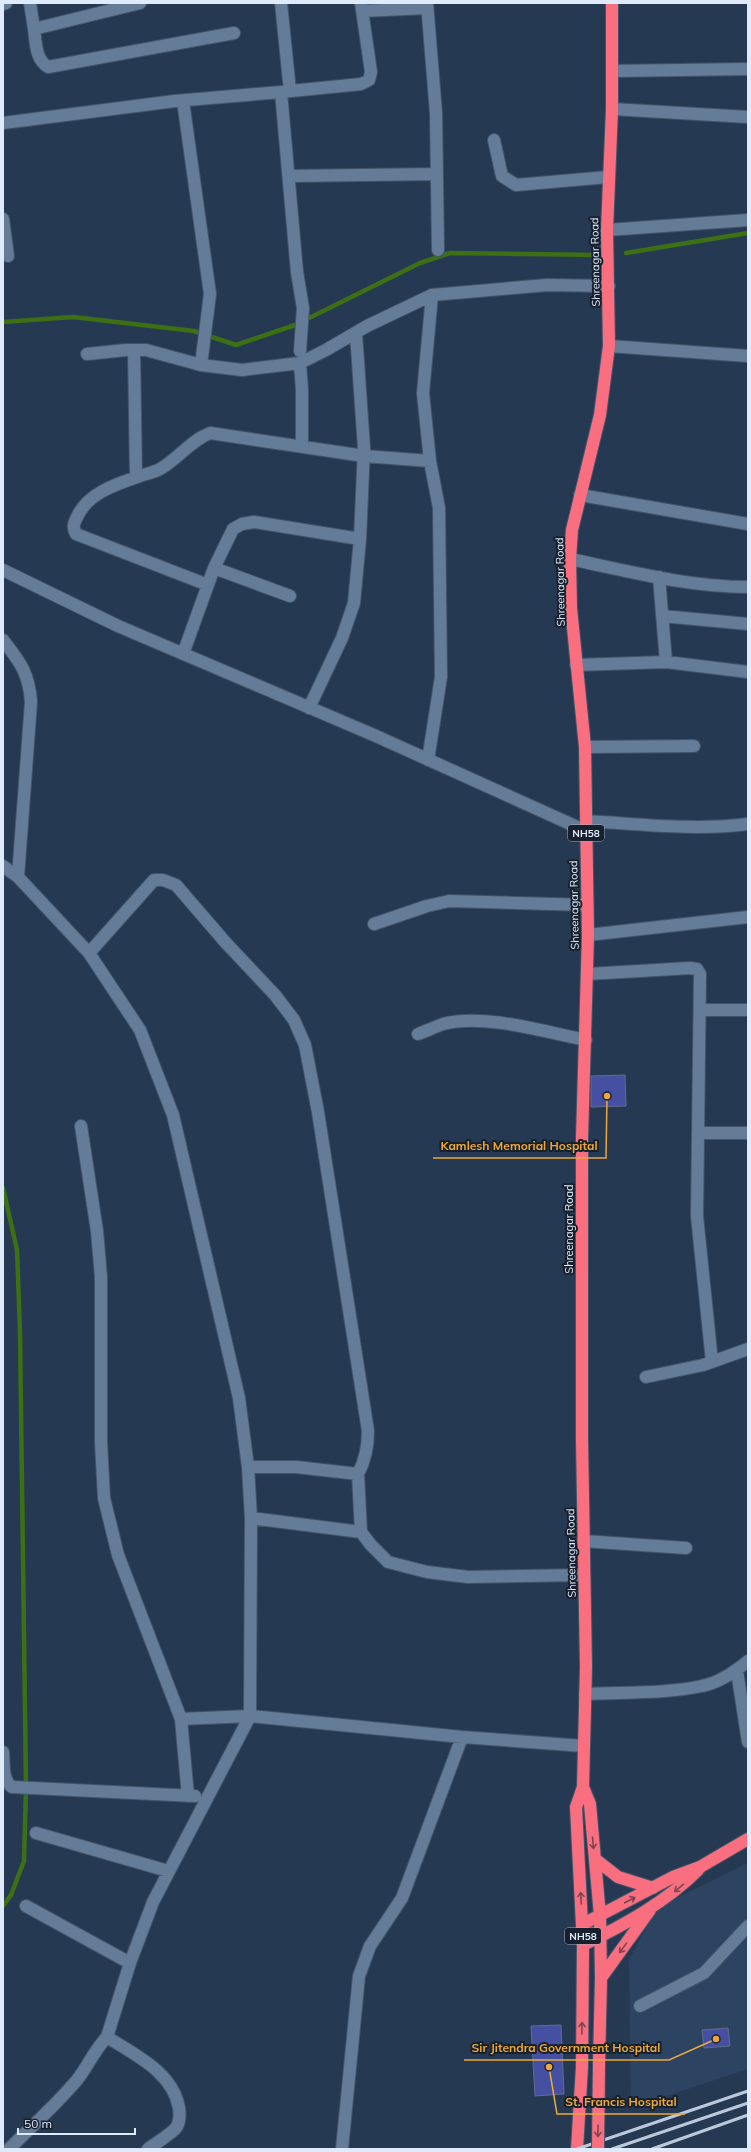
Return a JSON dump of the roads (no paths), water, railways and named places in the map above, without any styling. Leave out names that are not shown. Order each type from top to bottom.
[{"type":"highway","name":"Shreenagar Road","points":[[585,1694],[582,1138],[588,935],[585,747],[571,608],[570,559],[572,530],[600,415],[609,346],[607,230],[612,109],[612,3]]},
{"type":"highway","name":"NH58","points":[[577,2149],[582,2067],[583,1924],[576,1806],[583,1787],[585,1694]]},
{"type":"highway","name":"NH58","points":[[583,1787],[590,1804],[601,1936],[598,2149]]},
{"type":"highway","points":[[583,1924],[673,1876],[700,1867],[748,1839]]},
{"type":"highway","points":[[595,1859],[618,1877],[653,1888]]},
{"type":"highway","points":[[583,1945],[601,1936],[679,1889],[700,1867]]},
{"type":"highway","points":[[601,1978],[654,1904]]},
{"type":"street","points":[[30,3],[38,56],[41,63],[48,66],[234,33]]},
{"type":"street","points":[[34,29],[140,3]]},
{"type":"street","points":[[281,3],[289,176],[297,272],[303,308],[300,357],[302,390],[302,447]]},
{"type":"street","points":[[3,123],[183,101],[361,84],[369,80],[371,72],[362,7],[427,6],[436,113],[438,250]]},
{"type":"street","points":[[612,71],[748,69]]},
{"type":"street","points":[[183,101],[210,294],[201,365]]},
{"type":"street","points":[[612,109],[748,118]]},
{"type":"street","points":[[494,140],[502,176],[516,185],[608,177]]},
{"type":"street","points":[[289,176],[437,174]]},
{"type":"street","points":[[3,219],[8,256]]},
{"type":"street","points":[[607,230],[748,220]]},
{"type":"street","points":[[87,354],[146,350],[201,365],[242,370],[300,357],[356,333],[432,295],[547,285],[609,286]]},
{"type":"street","points":[[428,760],[441,676],[439,508],[430,461],[423,393],[432,295]]},
{"type":"street","points":[[309,708],[342,638],[354,604],[360,539],[364,456],[356,333]]},
{"type":"street","points":[[609,346],[748,356]]},
{"type":"street","points":[[134,350],[136,477]]},
{"type":"street","points":[[208,585],[76,534],[74,524],[82,507],[88,499],[136,477],[163,467],[173,461],[198,438],[210,433],[364,456],[430,461]]},
{"type":"street","points":[[580,496],[748,524]]},
{"type":"street","points":[[183,654],[214,568],[233,529],[242,524],[254,522],[360,539]]},
{"type":"street","points":[[570,559],[659,577],[730,587],[748,587]]},
{"type":"street","points":[[214,568],[290,596]]},
{"type":"street","points":[[3,570],[118,626],[428,760],[586,826],[727,827],[748,824]]},
{"type":"street","points":[[659,577],[666,662]]},
{"type":"street","points":[[662,616],[748,624]]},
{"type":"street","points":[[3,640],[24,667],[30,684],[32,702],[18,877]]},
{"type":"street","points":[[576,665],[666,662],[748,672]]},
{"type":"street","points":[[585,747],[694,746]]},
{"type":"street","points":[[3,866],[18,877],[89,953],[140,1030],[173,1116],[239,1398],[248,1467],[251,1518],[250,1716],[206,1797],[153,1902],[130,1963],[107,2037],[101,2042],[86,2068],[64,2095],[9,2149]]},
{"type":"street","points":[[89,953],[154,880],[163,880],[176,885],[226,944],[275,995],[294,1020],[305,1045],[318,1112],[368,1431],[368,1445],[362,1468],[358,1474],[362,1532],[371,1545],[388,1562],[427,1572],[468,1577],[584,1575]]},
{"type":"street","points":[[374,924],[427,906],[449,901],[587,905]]},
{"type":"street","points":[[588,935],[748,917]]},
{"type":"street","points":[[588,974],[690,968],[696,969],[700,974],[702,1010],[697,1216],[712,1362]]},
{"type":"street","points":[[702,1010],[748,1010]]},
{"type":"street","points":[[418,1034],[444,1024],[468,1021],[498,1022],[586,1040]]},
{"type":"street","points":[[81,1126],[97,1231],[101,1277],[101,1442],[104,1498],[118,1555],[182,1719],[188,1796]]},
{"type":"street","points":[[700,1133],[748,1133]]},
{"type":"street","points":[[646,1377],[683,1370],[712,1362],[748,1348]]},
{"type":"street","points":[[248,1467],[296,1467],[358,1474]]},
{"type":"street","points":[[251,1518],[362,1532]]},
{"type":"street","points":[[583,1541],[686,1548]]},
{"type":"street","points":[[585,1694],[672,1690],[704,1686],[736,1671],[748,1661]]},
{"type":"street","points":[[736,1671],[746,1712],[748,1742]]},
{"type":"street","points":[[182,1719],[250,1716],[584,1746]]},
{"type":"street","points":[[342,2149],[359,1976],[370,1946],[402,1898],[462,1736]]},
{"type":"street","points":[[3,1752],[7,1784],[12,1787],[206,1797]]},
{"type":"street","points":[[36,1833],[168,1871]]},
{"type":"street","points":[[26,1906],[130,1963]]},
{"type":"street","points":[[640,2006],[704,1973],[748,1926]]},
{"type":"street","points":[[107,2037],[161,2073],[169,2083],[178,2099],[180,2115],[176,2128],[148,2149]]},
{"type":"waterway","points":[[626,253],[748,233]]},
{"type":"waterway","points":[[3,322],[73,317],[194,331],[236,345],[295,325],[420,263],[450,253],[598,255]]},
{"type":"waterway","points":[[3,1188],[17,1250],[20,1332],[26,1787],[24,1861],[11,1895],[3,1906]]},
{"type":"railway","points":[[577,2149],[748,2091]]},
{"type":"railway","points":[[612,2149],[748,2103]]},
{"type":"railway","points":[[652,2149],[748,2115]]},
{"type":"place","name":"Kamlesh Memorial Hospital","points":[[607,1096]]},
{"type":"place","name":"Sir Jitendra Government Hospital","points":[[716,2039]]},
{"type":"place","name":"St. Francis Hospital","points":[[549,2067]]}]
